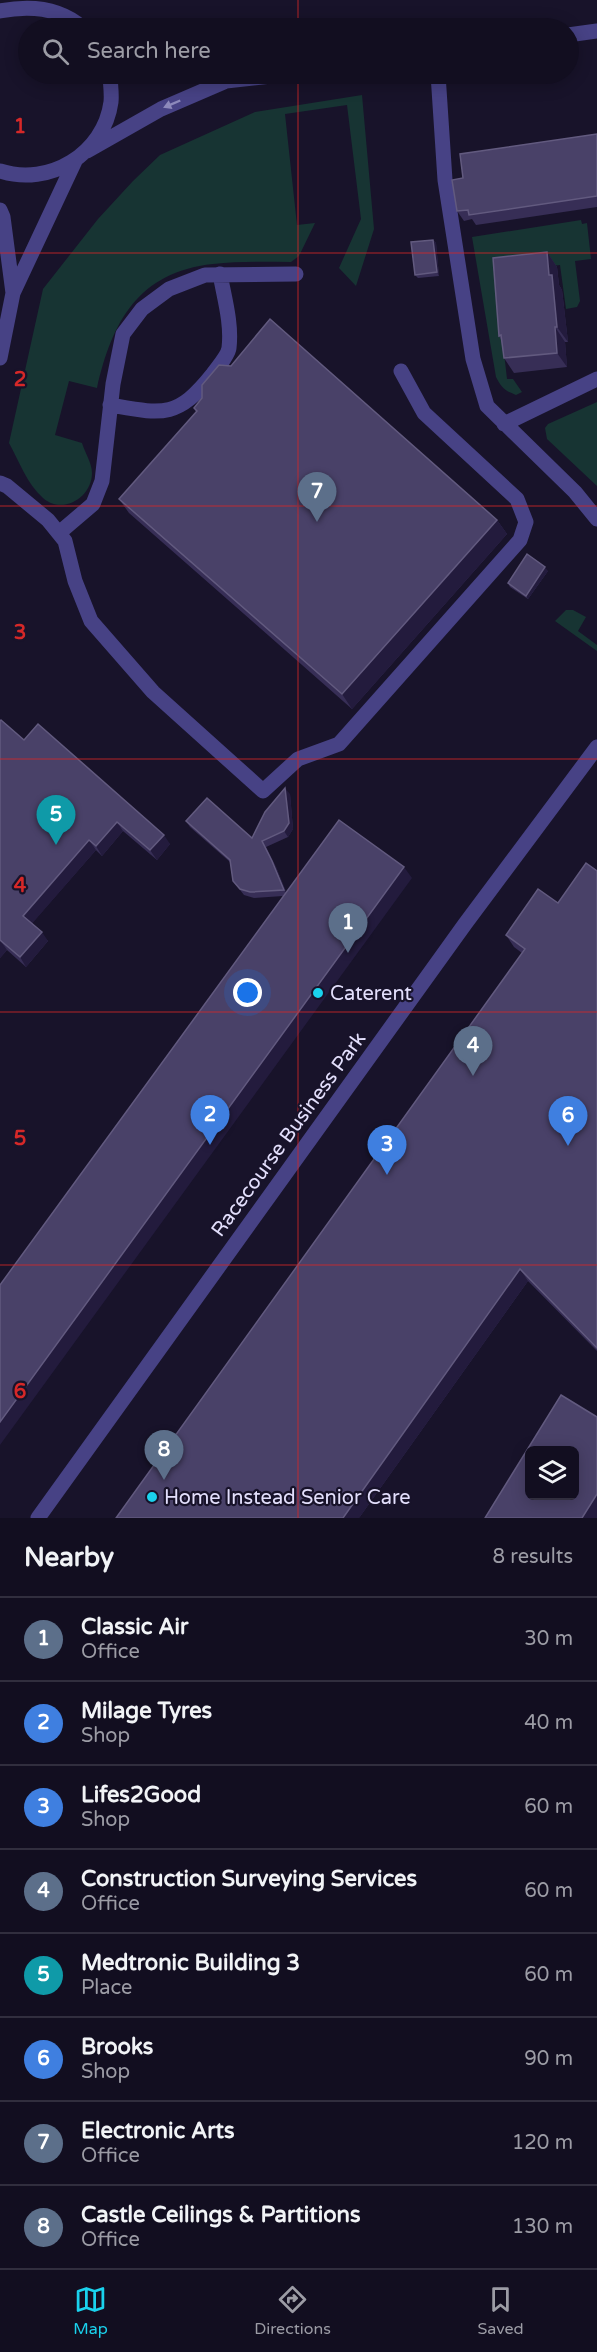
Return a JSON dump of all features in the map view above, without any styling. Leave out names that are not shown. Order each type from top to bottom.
[{"type":"street","points":[[56,0],[69,17]]},
{"type":"street","points":[[0,11],[24,6],[47,9],[69,17]]},
{"type":"street","points":[[579,33],[597,31]]},
{"type":"street","points":[[0,171],[27,176],[52,172],[75,161],[87,150],[103,128],[111,101],[110,84]]},
{"type":"street","points":[[87,150],[160,109],[219,84]]},
{"type":"street","points":[[439,84],[445,180],[473,359],[487,406],[575,492],[597,519]]},
{"type":"street","points":[[0,358],[13,293],[75,161]]},
{"type":"street","points":[[0,210],[3,217],[13,293]]},
{"type":"street","points":[[110,405],[144,411],[171,410],[193,398],[229,350],[228,316],[220,274]]},
{"type":"street","points":[[59,533],[93,504],[102,481],[110,405],[123,334],[142,309],[169,289],[205,275],[296,274]]},
{"type":"street","points":[[0,483],[8,486],[48,520],[65,541],[75,580],[92,621],[153,692],[263,791],[298,759],[339,744],[520,540],[526,522],[517,499],[424,413],[402,371]]},
{"type":"street","points":[[504,424],[597,380]]},
{"type":"street","name":"Racecourse Business Park","points":[[38,1518],[465,924],[597,747]]},
{"type":"green space","points":[[362,95],[374,229],[356,286],[339,268],[361,219],[347,105],[285,114],[297,225],[315,223],[299,256],[291,262],[223,263],[187,269],[165,277],[147,289],[132,304],[121,322],[103,364],[97,388],[69,381],[55,435],[82,443],[92,469],[91,482],[82,496],[67,504],[51,503],[43,498],[28,479],[9,443],[43,289],[98,219],[160,155],[255,112]]},
{"type":"green space","points":[[581,220],[582,224],[587,223],[591,259],[575,261],[580,301],[577,307],[566,309],[560,265],[495,273],[507,379],[513,379],[522,392],[516,395],[504,388],[496,377],[472,237]]},
{"type":"green space","points":[[597,402],[597,486],[547,439],[545,428],[548,424]]},
{"type":"green space","points":[[566,610],[573,610],[586,617],[578,631],[597,645],[597,651],[555,621]]},
{"type":"building","points":[[597,134],[597,196],[469,215],[468,210],[457,211],[452,180],[463,178],[460,154]]},
{"type":"building","points":[[433,240],[437,272],[415,275],[411,242]]},
{"type":"building","points":[[547,252],[549,275],[552,275],[557,353],[504,358],[501,335],[499,336],[493,258]]},
{"type":"building","points":[[270,319],[497,520],[342,694],[119,499],[197,411],[194,408],[202,398],[202,385],[219,365],[231,366]]},
{"type":"building","points":[[527,554],[545,567],[526,596],[508,583]]},
{"type":"building","points":[[1,720],[24,740],[38,724],[164,835],[150,850],[117,822],[96,846],[89,840],[23,916],[42,932],[20,957],[0,940]]},
{"type":"building","points":[[285,788],[289,823],[284,831],[262,841],[284,890],[250,892],[240,889],[233,881],[230,860],[186,821],[207,798],[252,838],[265,812]]},
{"type":"building","points":[[339,820],[404,867],[0,1422],[0,1285]]},
{"type":"building","points":[[586,863],[597,871],[597,1348],[520,1269],[343,1518],[116,1518],[525,949],[506,935],[538,889],[558,903]]},
{"type":"building","points":[[561,1395],[597,1417],[597,1494],[582,1518],[485,1518],[525,1453],[525,1500],[579,1500],[579,1446],[529,1446]]},
{"type":"place","name":"Electronic Arts","points":[[317,522]]},
{"type":"place","name":"Medtronic Building 3","points":[[56,845]]},
{"type":"place","name":"Classic Air","points":[[348,953]]},
{"type":"place","name":"Caterent","points":[[318,993]]},
{"type":"place","name":"Construction Surveying Services","points":[[473,1076]]},
{"type":"place","name":"Milage Tyres","points":[[210,1145]]},
{"type":"place","name":"Brooks","points":[[568,1146]]},
{"type":"place","name":"Lifes2Good","points":[[387,1175]]},
{"type":"place","name":"Castle Ceilings & Partitions","points":[[164,1480]]},
{"type":"place","name":"Home Instead Senior Care","points":[[152,1497]]}]
